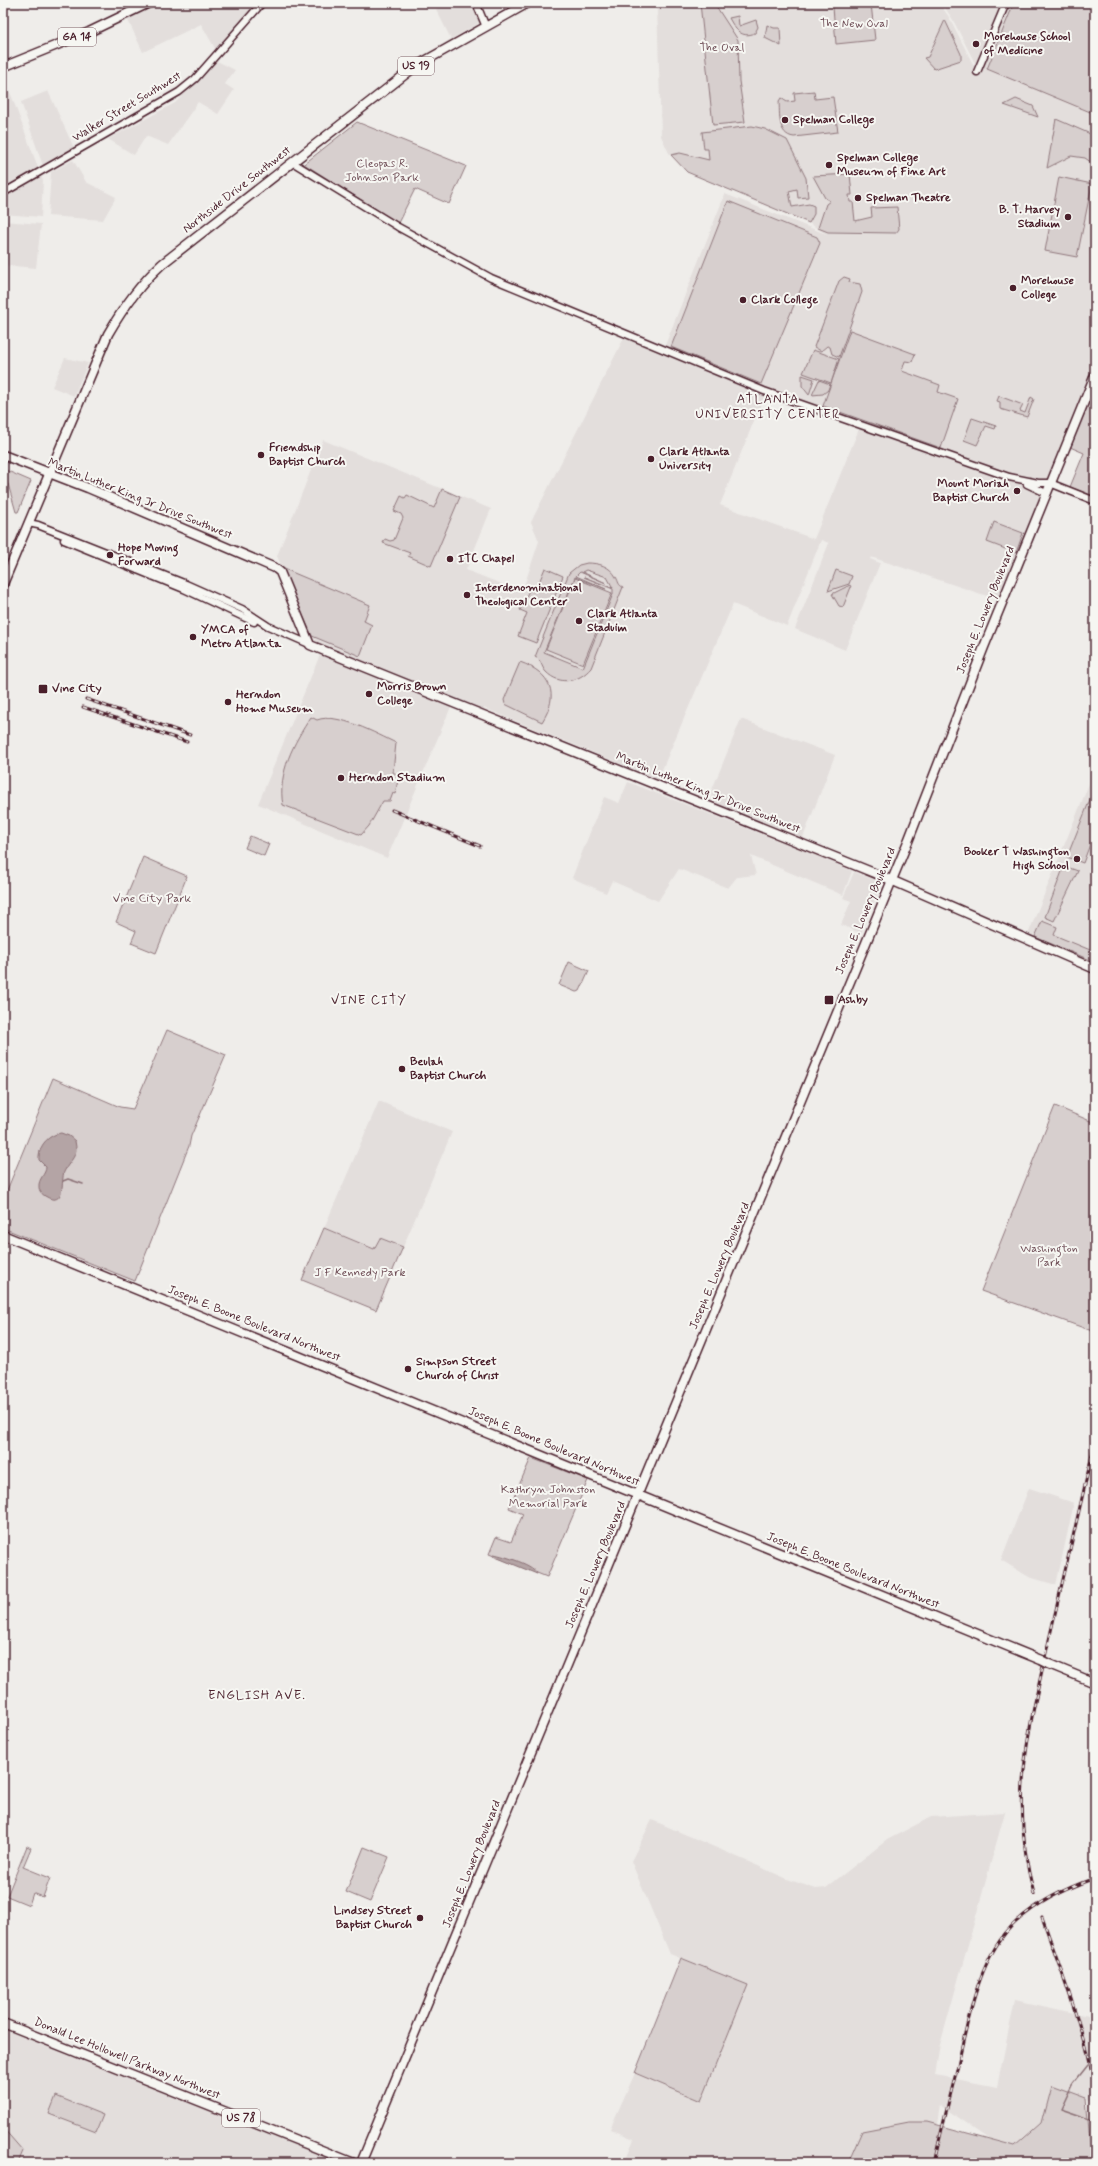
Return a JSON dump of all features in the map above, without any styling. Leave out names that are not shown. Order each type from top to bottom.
[{"type":"main road","name":"GA 14","points":[[3,67],[89,32],[149,3]]},
{"type":"main road","name":"Northside Drive Southwest","points":[[49,473],[108,334],[122,310],[140,286],[162,264],[416,66],[528,3]]},
{"type":"main road","name":"Joseph E. Lowery Boulevard","points":[[361,2163],[638,1495],[1095,375]]},
{"type":"main road","name":"Martin Luther King Jr Drive Southwest","points":[[3,456],[88,488],[267,564],[280,572],[310,645],[890,880],[1095,969]]},
{"type":"main road","name":"US 19","points":[[3,584],[30,524],[49,473]]},
{"type":"main road","name":"Joseph E. Boone Boulevard Northwest","points":[[3,1235],[1095,1683]]},
{"type":"main road","name":"Donald Lee Hollowell Parkway Northwest","points":[[3,2023],[354,2163]]},
{"type":"street","name":"Walker Street Southwest","points":[[3,193],[179,92],[195,79],[262,3]]},
{"type":"street","points":[[476,3],[486,27]]},
{"type":"street","points":[[977,72],[1006,3]]},
{"type":"street","points":[[292,162],[369,210],[477,272],[764,391],[1021,480],[1046,493]]},
{"type":"street","points":[[1021,480],[1050,483],[1095,501]]},
{"type":"street","points":[[30,524],[186,584],[242,609],[264,624],[305,640],[310,645]]},
{"type":"shaded area","points":[[157,3],[257,3],[216,50],[201,24],[143,52],[127,18]]},
{"type":"shaded area","points":[[448,3],[472,3],[481,22],[451,39],[436,9]]},
{"type":"shaded area","points":[[657,3],[939,3],[949,17],[977,72],[1007,3],[1095,3],[1095,375],[1050,483],[1009,478],[1049,490],[1002,601],[871,557],[870,559],[880,563],[845,650],[795,629],[829,543],[821,540],[787,626],[733,604],[658,779],[484,708],[482,713],[453,702],[387,858],[258,804],[322,650],[315,640],[277,556],[323,440],[491,509],[466,570],[522,592],[539,541],[531,522],[626,334],[664,348],[725,194],[826,234],[809,223],[687,172],[669,153],[661,136]],"holes":[[[766,391],[861,424],[814,539],[720,505]]]},
{"type":"shaded area","name":"Morehouse School of Medicine","points":[[942,3],[1004,3],[977,67],[953,20]]},
{"type":"shaded area","points":[[217,61],[235,70],[225,84],[234,90],[218,114],[198,102],[168,145],[146,136],[134,155],[108,139],[175,103]]},
{"type":"shaded area","points":[[3,73],[43,181],[41,217],[3,214]]},
{"type":"shaded area","points":[[48,91],[74,148],[43,166],[21,102]]},
{"type":"shaded area","points":[[73,160],[86,182],[116,197],[103,220],[48,216],[51,172]]},
{"type":"shaded area","points":[[3,221],[41,224],[36,268],[3,265]]},
{"type":"shaded area","points":[[65,358],[88,363],[74,396],[52,387]]},
{"type":"shaded area","points":[[741,719],[835,755],[799,848],[852,871],[843,895],[751,856],[756,875],[737,877],[728,888],[679,869],[658,901],[612,881],[606,893],[572,878],[604,797],[619,803],[628,782],[795,847],[712,800],[711,792]]},
{"type":"shaded area","name":"Booker T Washington High School","points":[[1091,779],[1095,781],[1095,969],[1027,937]]},
{"type":"shaded area","points":[[854,872],[882,883],[861,933],[841,925],[851,901],[843,898]]},
{"type":"shaded area","points":[[379,1101],[452,1132],[403,1247],[380,1238],[375,1249],[324,1228]]},
{"type":"shaded area","points":[[61,1133],[69,1136],[75,1141],[76,1151],[64,1172],[59,1196],[56,1199],[52,1199],[44,1195],[40,1190],[39,1184],[46,1167],[39,1160],[39,1155],[42,1146],[48,1139]]},
{"type":"shaded area","points":[[1029,1488],[1074,1503],[1056,1585],[1029,1577],[1001,1560]]},
{"type":"shaded area","points":[[494,1554],[525,1564],[531,1567],[537,1574],[493,1556]]},
{"type":"shaded area","points":[[1005,1812],[940,2045],[935,2075],[997,2087],[1015,2000],[1093,2017],[1095,1998],[1095,2102],[1051,2085],[1041,2123],[1015,2146],[990,2139],[940,2105],[936,2131],[862,2131],[848,2163],[624,2163],[634,2139],[610,2129],[635,2073],[701,2101],[747,1985],[670,1954],[631,1861],[652,1820],[790,1880],[816,1889],[826,1888],[887,1840],[931,1817]]},
{"type":"shaded area","points":[[3,2029],[72,2055],[341,2163],[3,2163]]},
{"type":"green space","name":"The Oval","points":[[700,3],[714,3],[738,40],[739,81],[745,122],[713,125]]},
{"type":"green space","points":[[1014,3],[1083,3],[1095,8],[1095,114],[987,69]]},
{"type":"green space","name":"The New Oval","points":[[871,4],[875,40],[836,44],[833,7]]},
{"type":"green space","points":[[738,16],[739,26],[756,20],[758,27],[755,33],[746,35],[742,34],[736,29],[729,18]]},
{"type":"green space","points":[[945,20],[961,54],[961,60],[934,69],[924,58],[928,57]]},
{"type":"green space","points":[[767,25],[774,28],[780,28],[781,46],[765,38]]},
{"type":"green space","points":[[814,91],[815,99],[833,97],[838,132],[794,137],[789,135],[782,128],[780,123],[779,101],[781,98],[787,102],[795,101],[794,93]]},
{"type":"green space","points":[[1016,99],[1033,106],[1038,117],[1004,105]]},
{"type":"green space","points":[[1056,119],[1095,136],[1095,165],[1085,158],[1071,156],[1047,168]]},
{"type":"green space","name":"Cleopas R. Johnson Park","points":[[357,122],[466,166],[449,204],[415,189],[398,223],[304,164]]},
{"type":"green space","points":[[752,126],[765,129],[787,140],[806,178],[808,197],[798,198],[797,189],[789,191],[792,207],[809,204],[814,206],[814,214],[809,223],[687,172],[671,155],[680,153],[709,160],[708,149],[704,149],[702,132]]},
{"type":"green space","points":[[850,174],[852,195],[849,195],[850,202],[853,202],[855,221],[872,217],[871,208],[897,207],[899,229],[896,233],[828,232],[818,228],[826,204],[830,201],[825,198],[813,176]]},
{"type":"green space","name":"B. T. Harvey Stadium","points":[[1059,177],[1092,184],[1077,257],[1045,251]]},
{"type":"green space","points":[[728,201],[817,237],[820,243],[761,384],[671,347]]},
{"type":"green space","points":[[844,277],[850,279],[849,282],[860,284],[862,292],[839,357],[832,354],[830,347],[827,346],[821,351],[814,347],[839,281]]},
{"type":"green space","points":[[850,330],[915,354],[912,362],[905,361],[902,371],[940,385],[938,392],[958,399],[941,448],[823,406]]},
{"type":"green space","points":[[813,350],[839,359],[831,383],[803,373]]},
{"type":"green space","points":[[802,375],[814,379],[809,395],[802,386]]},
{"type":"green space","points":[[819,380],[830,384],[828,390],[823,394],[812,395]]},
{"type":"green space","points":[[1095,387],[1095,497],[1070,487],[1084,453],[1070,447]]},
{"type":"green space","points":[[999,396],[1023,405],[1020,411],[1025,413],[1031,397],[1034,399],[1027,417],[1000,409],[1000,402],[997,401]]},
{"type":"green space","points":[[972,418],[996,426],[995,429],[986,426],[977,445],[964,440]]},
{"type":"green space","points":[[3,469],[31,481],[18,512],[16,512],[8,484],[3,478]]},
{"type":"green space","points":[[442,489],[460,497],[431,566],[408,556],[410,553],[383,543],[385,539],[390,541],[394,540],[403,518],[401,514],[394,511],[401,496],[405,498],[407,495],[434,508]]},
{"type":"green space","points":[[994,522],[1023,533],[1016,553],[987,542]]},
{"type":"green space","points":[[591,563],[604,566],[614,573],[619,584],[623,587],[591,668],[586,673],[575,679],[563,681],[546,672],[539,660],[535,657],[569,573],[579,565]],"holes":[[[586,570],[607,577],[613,588],[584,577],[613,589],[613,594],[583,668],[544,652],[575,577],[606,589],[576,576],[580,572],[606,583],[582,572]]]},
{"type":"green space","points":[[282,568],[370,605],[364,621],[372,625],[360,656],[312,636]]},
{"type":"green space","points":[[545,568],[563,576],[536,643],[518,636],[527,613],[520,610],[529,590],[535,592]]},
{"type":"green space","points":[[836,570],[852,576],[849,584],[828,591]]},
{"type":"green space","name":"Clark Atlanta Staduim","points":[[575,578],[612,593],[583,664],[546,649]]},
{"type":"green space","points":[[850,585],[851,587],[843,607],[839,606],[832,594]]},
{"type":"green space","points":[[520,662],[539,672],[545,678],[549,686],[551,702],[542,722],[505,704],[504,700]]},
{"type":"green space","name":"Herndon Stadium","points":[[311,717],[317,720],[325,718],[346,721],[396,743],[393,772],[399,776],[395,794],[393,793],[390,801],[383,801],[369,826],[361,835],[283,805],[282,782],[288,759]]},
{"type":"green space","points":[[1095,787],[1095,831],[1083,863],[1067,857]]},
{"type":"green space","points":[[250,836],[269,844],[264,856],[245,848]]},
{"type":"green space","name":"Vine City Park","points":[[143,857],[187,876],[156,953],[131,943],[136,931],[116,922]]},
{"type":"green space","points":[[1064,866],[1078,871],[1054,921],[1045,917]]},
{"type":"green space","points":[[1042,921],[1057,927],[1054,935],[1095,952],[1095,962],[1035,937]]},
{"type":"green space","points":[[569,962],[589,971],[580,991],[576,992],[559,985]]},
{"type":"green space","points":[[167,1030],[226,1055],[191,1136],[189,1146],[135,1281],[3,1228],[3,1200],[53,1078],[120,1107],[133,1109]]},
{"type":"green space","name":"Washington Park","points":[[1055,1106],[1095,1123],[1095,1332],[981,1291]]},
{"type":"green space","name":"J F Kennedy Park","points":[[324,1228],[374,1249],[380,1238],[403,1247],[376,1310],[302,1280]]},
{"type":"green space","name":"Kathryn Johnston Memorial Park","points":[[531,1458],[588,1480],[547,1577],[489,1554],[496,1537],[511,1542],[523,1514],[509,1508]]},
{"type":"green space","points":[[27,1846],[31,1848],[23,1867],[50,1878],[43,1897],[33,1893],[29,1905],[7,1896]]},
{"type":"green space","points":[[364,1847],[389,1857],[370,1902],[346,1892]]},
{"type":"green space","points":[[681,1958],[748,1985],[701,2101],[635,2073]]},
{"type":"green space","points":[[1051,2085],[1086,2098],[1092,2163],[848,2163],[862,2131],[909,2122],[927,2122],[1015,2146],[1041,2123]]},
{"type":"green space","points":[[56,2096],[103,2115],[96,2132],[49,2114]]},
{"type":"green space","points":[[3,2128],[23,2151],[18,2163],[3,2163]]},
{"type":"waterway","points":[[63,1181],[68,1179],[83,1184]]},
{"type":"waterway","points":[[1087,2065],[1071,2085],[1060,2109],[1095,2121]]},
{"type":"railway","points":[[3,8],[10,3]]},
{"type":"railway","points":[[86,699],[190,735]]},
{"type":"railway","points":[[83,707],[187,742]]},
{"type":"railway","points":[[392,810],[480,846]]},
{"type":"railway","points":[[1034,1894],[1026,1859],[1023,1826],[1022,1793],[1025,1762],[1036,1698],[1095,1442]]},
{"type":"railway","points":[[934,2163],[970,2010],[976,1990],[992,1953],[1003,1936],[1025,1914],[1043,1901],[1095,1878]]},
{"type":"railway","points":[[1042,1917],[1066,1984],[1080,2029],[1095,2098]]},
{"type":"place","name":"Morehouse School of Medicine","points":[[976,44]]},
{"type":"place","name":"Spelman College","points":[[785,120]]},
{"type":"place","name":"Spelman College Museum of Fine Art","points":[[829,165]]},
{"type":"place","name":"Spelman Theatre","points":[[858,198]]},
{"type":"place","name":"B. T. Harvey Stadium","points":[[1068,217]]},
{"type":"place","name":"Morehouse College","points":[[1013,288]]},
{"type":"place","name":"Clark College","points":[[743,300]]},
{"type":"place","name":"Friendship Baptist Church","points":[[261,455]]},
{"type":"place","name":"Clark Atlanta University","points":[[651,459]]},
{"type":"place","name":"Mount Moriah Baptist Church","points":[[1017,491]]},
{"type":"place","name":"Hope Moving Forward","points":[[110,555]]},
{"type":"place","name":"ITC Chapel","points":[[450,559]]},
{"type":"place","name":"Interdenominational Theological Center","points":[[467,595]]},
{"type":"place","name":"Clark Atlanta Staduim","points":[[579,621]]},
{"type":"place","name":"YMCA of Metro Atlanta","points":[[193,637]]},
{"type":"place","name":"Vine City","points":[[43,689]]},
{"type":"place","name":"Morris Brown College","points":[[369,694]]},
{"type":"place","name":"Herndon Home Museum","points":[[228,702]]},
{"type":"place","name":"Herndon Stadium","points":[[341,778]]},
{"type":"place","name":"Booker T Washington High School","points":[[1077,859]]},
{"type":"place","name":"Ashby","points":[[829,1000]]},
{"type":"place","name":"Beulah Baptist Church","points":[[402,1069]]},
{"type":"place","name":"Simpson Street Church of Christ","points":[[408,1369]]},
{"type":"place","name":"Lindsey Street Baptist Church","points":[[420,1918]]},
{"type":"district","name":"ATLANTA UNIVERSITY CENTER","points":[[768,406]]},
{"type":"district","name":"VINE CITY","points":[[369,1000]]},
{"type":"district","name":"ENGLISH AVE.","points":[[257,1695]]}]
